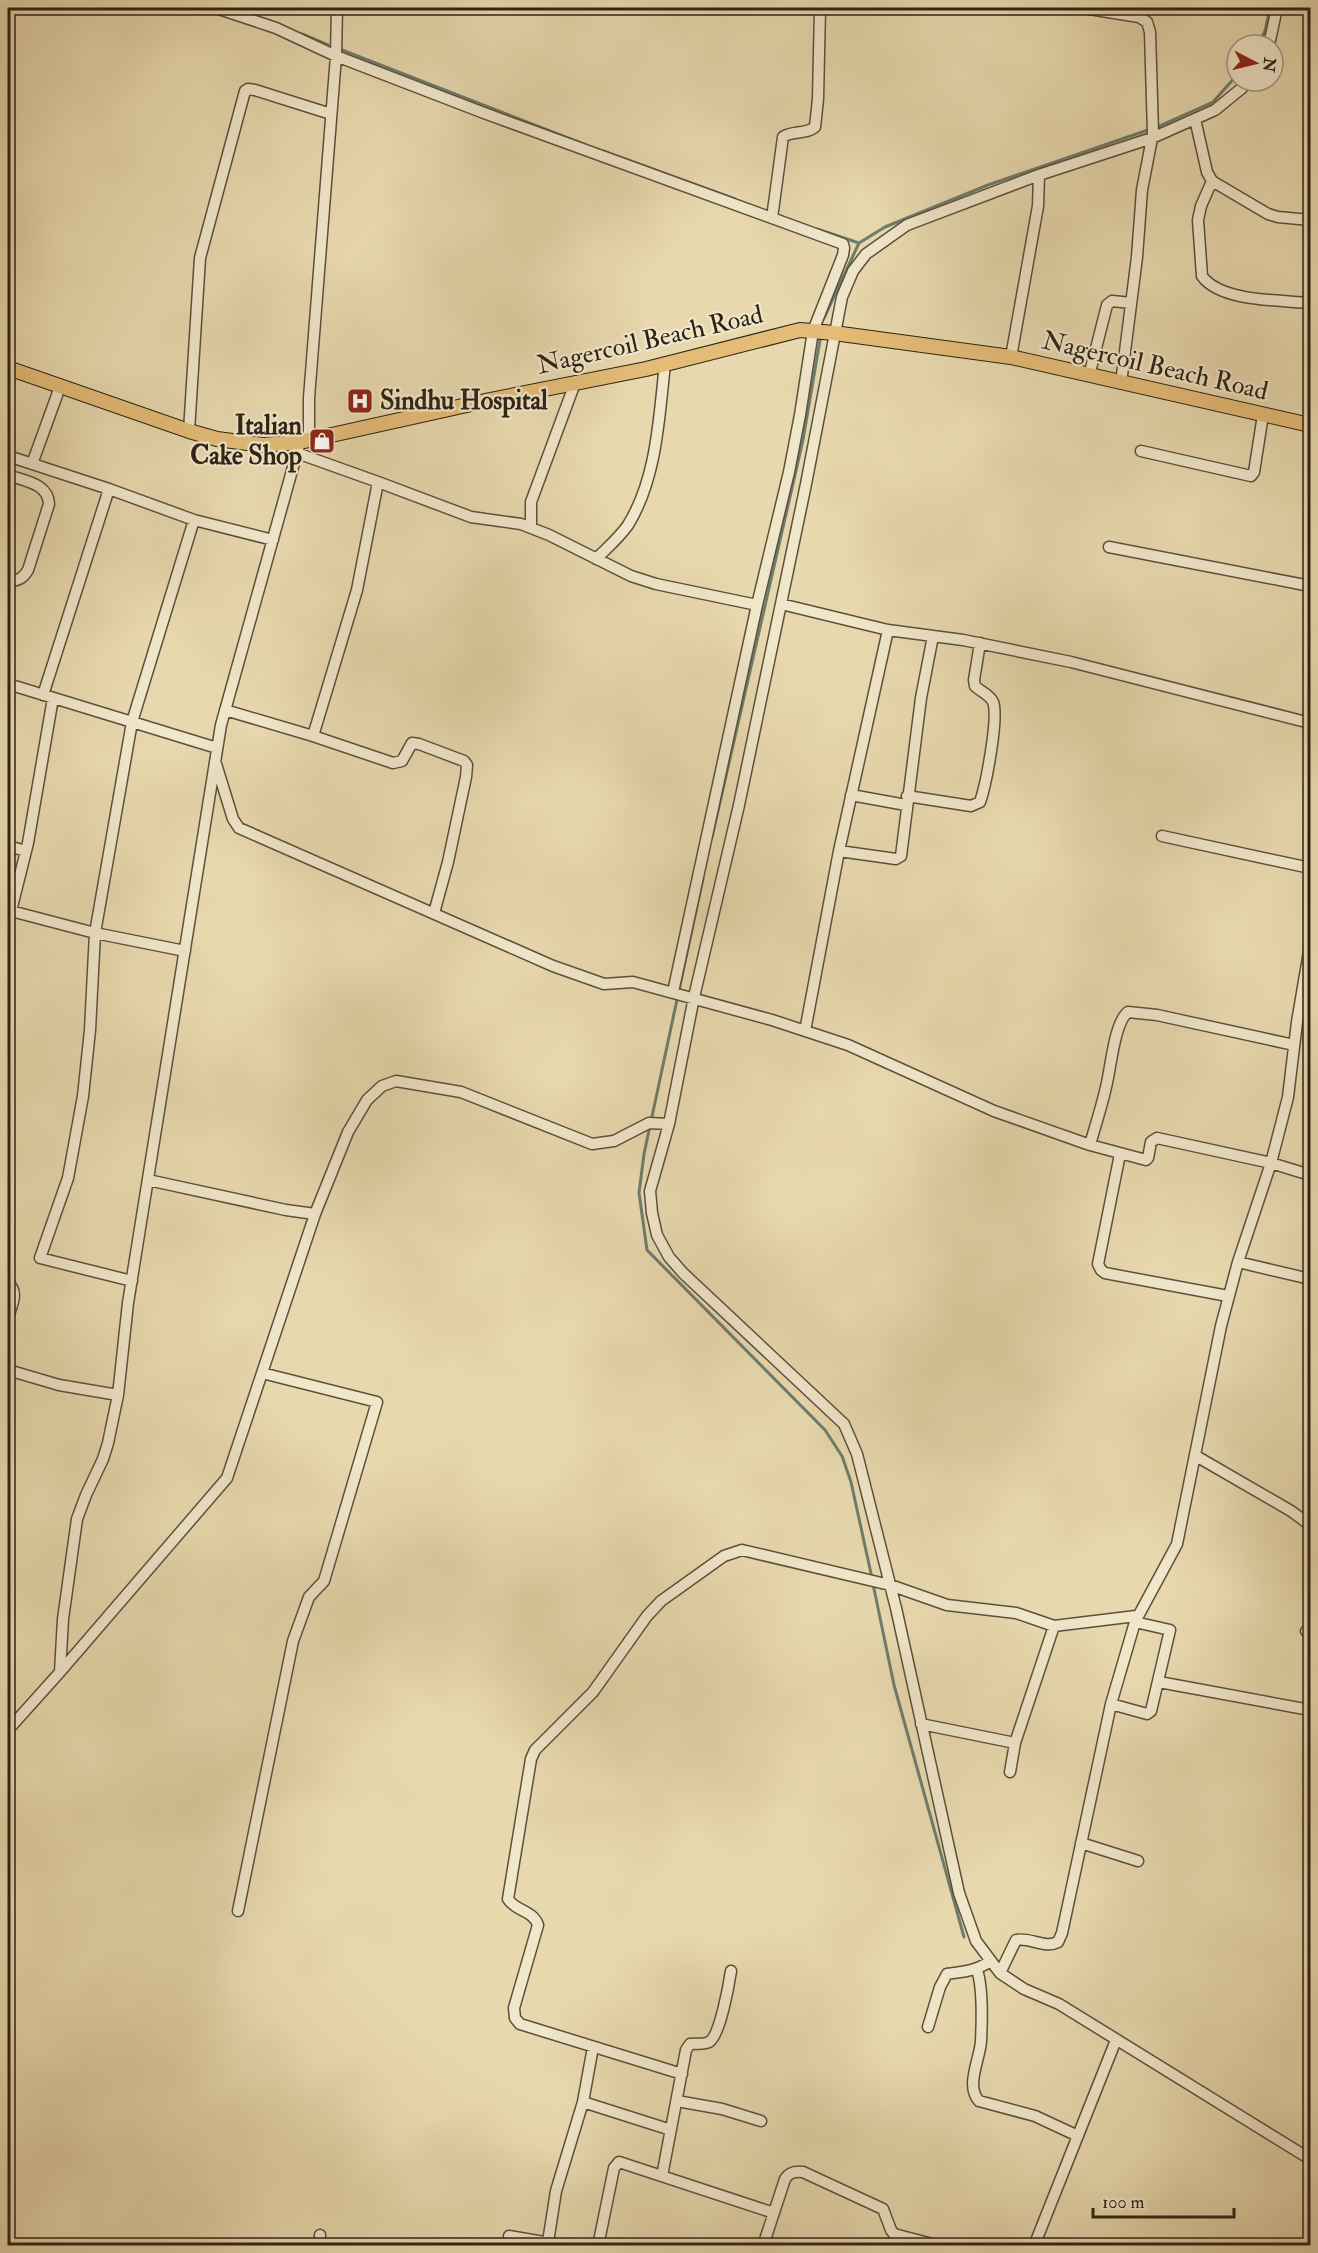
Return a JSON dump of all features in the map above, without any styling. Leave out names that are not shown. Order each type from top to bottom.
[{"type":"main road","name":"Nagercoil Beach Road","points":[[8,368],[217,439],[263,445],[302,445],[665,364],[800,330],[1011,357],[1311,425]]},
{"type":"street","points":[[216,8],[276,28],[336,56],[561,142],[772,214],[843,243],[843,255],[813,331],[798,426],[674,992]]},
{"type":"street","points":[[60,1672],[63,1619],[77,1520],[103,1459],[118,1395],[132,1281],[217,748],[225,710],[302,445],[309,398],[338,8]]},
{"type":"street","points":[[772,214],[783,137],[786,134],[810,131],[815,127],[818,99],[820,8]]},
{"type":"street","points":[[1083,8],[1139,17],[1147,22],[1150,32],[1152,132],[1142,190],[1137,257],[1121,383]]},
{"type":"street","points":[[1272,33],[1277,8]]},
{"type":"street","points":[[324,49],[336,40]]},
{"type":"street","points":[[189,431],[200,258],[244,92],[248,89],[255,90],[331,114]]},
{"type":"street","points":[[1236,93],[1222,105],[1195,119],[1152,132],[915,220],[872,248],[853,271],[842,297],[834,333],[739,805],[692,997],[669,1124],[650,1191],[657,1235],[669,1257],[683,1273],[844,1424],[857,1454],[890,1585],[959,1893],[976,1941],[1000,1973],[1024,1989],[1059,2004],[1311,2159]]},
{"type":"street","points":[[1195,119],[1207,172],[1212,181],[1268,214],[1311,220]]},
{"type":"street","points":[[1011,357],[1038,206],[1039,175]]},
{"type":"street","points":[[1212,181],[1201,206],[1198,220],[1202,276],[1206,283],[1222,292],[1311,303]]},
{"type":"street","points":[[1089,376],[1107,305],[1112,301],[1131,303]]},
{"type":"street","points":[[596,559],[620,536],[644,487],[657,436],[665,364]]},
{"type":"street","points":[[531,528],[531,502],[575,383]]},
{"type":"street","points":[[37,485],[38,465],[60,387]]},
{"type":"street","points":[[1141,451],[1251,476],[1254,472],[1263,415]]},
{"type":"street","points":[[302,445],[378,482],[471,517],[509,521],[531,528],[631,576],[656,584],[757,605]]},
{"type":"street","points":[[8,456],[194,520],[273,540]]},
{"type":"street","points":[[8,475],[37,485],[45,490],[48,496],[46,516],[28,570],[19,580],[8,580]]},
{"type":"street","points":[[313,736],[357,590],[378,482]]},
{"type":"street","points":[[109,489],[48,696],[26,851],[9,913],[185,951]]},
{"type":"street","points":[[132,1281],[40,1258],[68,1178],[83,1096],[90,1030],[95,933],[132,722],[194,520]]},
{"type":"street","points":[[1109,547],[1311,586]]},
{"type":"street","points":[[781,604],[888,630],[980,643],[1071,662],[1311,723]]},
{"type":"street","points":[[805,1031],[839,851],[888,630]]},
{"type":"street","points":[[839,851],[899,858],[921,698],[933,636]]},
{"type":"street","points":[[851,795],[971,806],[980,802],[992,742],[995,711],[989,696],[975,686],[980,643]]},
{"type":"street","points":[[8,684],[217,748]]},
{"type":"street","points":[[225,710],[393,763],[402,761],[412,743],[459,758],[467,765],[448,862],[434,912]]},
{"type":"street","points":[[215,761],[233,819],[239,828],[553,966],[604,984],[633,982],[674,992],[805,1031],[848,1046],[994,1111],[1120,1154],[1146,1160],[1149,1158],[1151,1142],[1157,1138],[1271,1163],[1311,1175]]},
{"type":"street","points":[[1162,836],[1311,868]]},
{"type":"street","points":[[8,846],[26,851]]},
{"type":"street","points":[[1000,1973],[1016,1940],[1025,1939],[1053,1944],[1058,1942],[1111,1704],[1136,1619],[1177,1544],[1228,1296],[1271,1163],[1287,1097],[1311,946]]},
{"type":"street","points":[[1090,1145],[1106,1088],[1118,1031],[1128,1012],[1157,1015],[1294,1045]]},
{"type":"street","points":[[8,1730],[226,1478],[315,1214],[348,1132],[367,1100],[382,1086],[396,1081],[461,1092],[592,1144],[614,1141],[653,1123],[669,1124]]},
{"type":"street","points":[[1120,1154],[1099,1268],[1105,1273],[1228,1296]]},
{"type":"street","points":[[148,1180],[286,1210],[315,1214]]},
{"type":"street","points":[[1238,1262],[1311,1279]]},
{"type":"street","points":[[8,1283],[14,1292],[8,1317]]},
{"type":"street","points":[[8,1370],[59,1385],[118,1395]]},
{"type":"street","points":[[238,1911],[293,1641],[309,1597],[324,1581],[377,1402],[262,1372]]},
{"type":"street","points":[[1196,1456],[1311,1525]]},
{"type":"street","points":[[682,2074],[520,2024],[514,2014],[538,1927],[535,1918],[510,1904],[508,1896],[532,1754],[593,1692],[661,1601],[729,1553],[742,1550],[890,1585],[947,1605],[1016,1613],[1054,1626],[1136,1619],[1170,1630],[1159,1682],[1148,1714],[1111,1704]]},
{"type":"street","points":[[1010,1772],[1015,1743],[1054,1626]]},
{"type":"street","points":[[1159,1682],[1311,1710]]},
{"type":"street","points":[[8,1711],[22,1714]]},
{"type":"street","points":[[921,1724],[1015,1743]]},
{"type":"street","points":[[1081,1843],[1138,1861]]},
{"type":"street","points":[[928,2027],[940,1987],[947,1974],[976,1970],[991,1961]]},
{"type":"street","points":[[976,1970],[981,1994],[981,2041],[973,2085],[976,2098],[979,2101],[1035,2116],[1078,2136]]},
{"type":"street","points":[[662,2176],[688,2046],[693,2043],[705,2043],[714,2036],[722,2013],[731,1971]]},
{"type":"street","points":[[1034,2246],[1116,2040]]},
{"type":"street","points":[[548,2242],[556,2191],[583,2102],[592,2047]]},
{"type":"street","points":[[676,2101],[722,2109],[761,2121]]},
{"type":"street","points":[[583,2102],[671,2130]]},
{"type":"street","points":[[598,2246],[617,2163],[623,2163],[774,2213]]},
{"type":"street","points":[[763,2246],[788,2175],[794,2171],[803,2172],[883,2210],[894,2234],[940,2246]]},
{"type":"street","points":[[509,2236],[567,2246]]},
{"type":"waterway","points":[[233,8],[248,13]]},
{"type":"waterway","points":[[1264,33],[1270,8]]},
{"type":"waterway","points":[[302,34],[328,45]]},
{"type":"waterway","points":[[342,50],[586,145]]},
{"type":"waterway","points":[[1157,127],[1213,102],[1225,88]]},
{"type":"waterway","points":[[824,318],[859,243],[885,227],[988,185],[1151,129]]},
{"type":"waterway","points":[[603,151],[735,199]]},
{"type":"waterway","points":[[817,229],[859,243]]},
{"type":"waterway","points":[[712,837],[803,440],[820,340]]},
{"type":"waterway","points":[[703,878],[644,1154],[639,1193],[647,1250],[825,1430],[842,1456],[851,1482],[872,1578]]},
{"type":"waterway","points":[[873,1584],[894,1685],[964,1937]]},
{"type":"place","name":"Sindhu Hospital","points":[[360,401]]},
{"type":"place","name":"Italian Cake Shop","points":[[322,441]]}]
